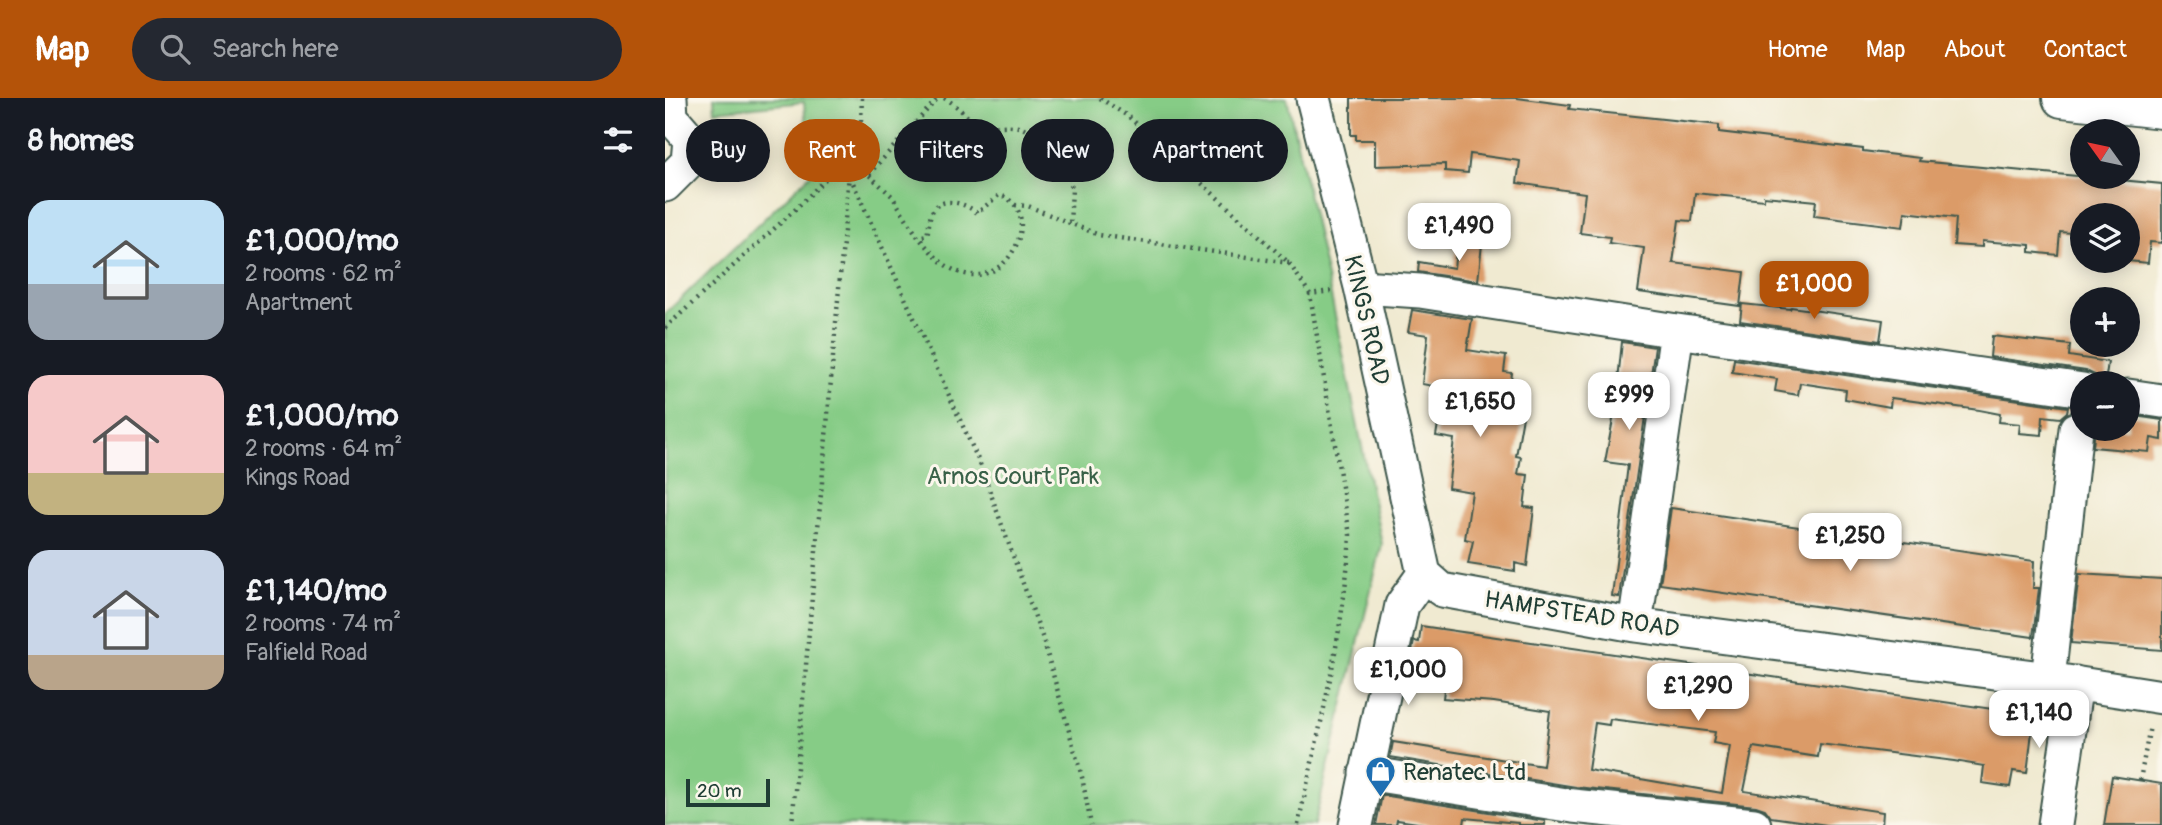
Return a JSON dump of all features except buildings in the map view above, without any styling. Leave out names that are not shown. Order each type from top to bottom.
[{"type":"highway","points":[[2062,98],[2162,109]]},
{"type":"street","points":[[665,185],[688,162],[690,139],[671,117],[670,98]]},
{"type":"street","name":"KINGS ROAD","points":[[1313,98],[1359,279],[1424,574]]},
{"type":"street","points":[[1359,279],[1677,331],[2070,388]]},
{"type":"street","points":[[1635,625],[1677,331]]},
{"type":"street","points":[[2140,398],[2162,401]]},
{"type":"street","points":[[2055,825],[2075,441]]},
{"type":"street","points":[[1356,825],[1402,605],[1424,574]]},
{"type":"street","name":"HAMPSTEAD ROAD","points":[[1424,574],[1442,590],[1635,625],[2159,696]]},
{"type":"street","points":[[1366,773],[1573,806],[1754,825]]},
{"type":"path","points":[[861,119],[862,98]]},
{"type":"path","points":[[880,162],[938,98]]},
{"type":"path","points":[[944,98],[956,104],[965,117],[982,129],[999,125],[1024,127],[1042,144],[1051,159],[1069,170],[1072,190],[1070,224]]},
{"type":"path","points":[[1100,98],[1129,117],[1289,263],[1310,294],[1350,535],[1348,573],[1333,668],[1298,825]]},
{"type":"path","points":[[665,328],[823,182]]},
{"type":"path","points":[[792,825],[848,182]]},
{"type":"path","points":[[853,182],[980,464],[1043,639],[1082,776],[1091,825]]},
{"type":"path","points":[[877,182],[892,196],[918,237],[940,261],[955,271],[971,275],[992,272],[1013,253],[1020,238],[1019,215],[1014,205],[1006,197],[999,195],[977,213],[962,203],[938,204],[933,210],[927,235],[918,237]]},
{"type":"path","points":[[1014,205],[1028,206],[1099,235],[1289,263]]},
{"type":"path","points":[[1310,294],[1359,279]]},
{"type":"path","points":[[2140,780],[2159,696]]},
{"type":"green space","name":"Arnos Court Park","points":[[714,98],[1287,98],[1382,544],[1314,825],[665,825],[665,314],[803,182],[880,182],[880,119],[805,119],[804,102],[715,111]]},
{"type":"place","name":"Renatec Ltd","points":[[1380,799]]}]
